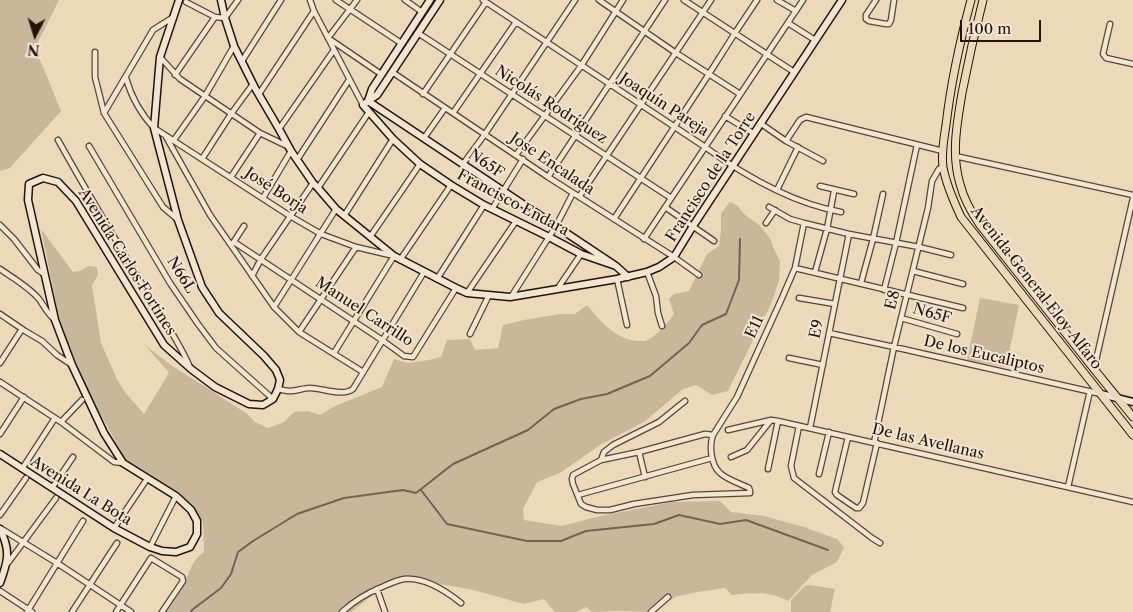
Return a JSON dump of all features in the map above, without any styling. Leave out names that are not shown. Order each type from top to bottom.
[{"type":"main road","name":"Avenida General Eloy Alfaro","points":[[970,0],[955,65],[943,151],[943,167],[952,197],[961,217],[1133,435]]},
{"type":"main road","name":"Avenida General Eloy Alfaro","points":[[983,0],[969,57],[955,137],[956,168],[967,206],[980,225],[1133,416]]},
{"type":"street","name":"Francisco de la Torre","points":[[221,0],[234,46],[253,84],[296,160],[315,186],[336,209],[397,258],[437,279],[467,293],[510,297],[617,279],[647,272],[659,268],[674,258],[732,166],[842,0]]},
{"type":"street","points":[[238,0],[225,18],[215,17],[182,1],[172,18],[160,58],[154,128],[178,220],[202,287],[219,313],[276,370],[280,380],[274,399]]},
{"type":"street","points":[[242,60],[280,0]]},
{"type":"street","name":"Francisco Endara","points":[[310,0],[314,12],[349,80],[365,103],[368,112],[420,164],[492,209],[581,254],[616,266]]},
{"type":"street","points":[[336,0],[401,43]]},
{"type":"street","points":[[357,0],[328,38],[381,74]]},
{"type":"street","points":[[405,0],[422,12]]},
{"type":"street","points":[[365,103],[381,74],[430,0]]},
{"type":"street","points":[[365,103],[377,95],[440,0]]},
{"type":"street","points":[[464,164],[576,0]]},
{"type":"street","points":[[599,0],[644,32],[740,94]]},
{"type":"street","points":[[516,155],[581,66],[624,0]]},
{"type":"street","points":[[548,176],[665,0]]},
{"type":"street","points":[[684,0],[794,72]]},
{"type":"street","points":[[579,197],[712,0]]},
{"type":"street","points":[[614,219],[757,0]]},
{"type":"street","points":[[776,0],[796,11]]},
{"type":"street","points":[[644,239],[803,0]]},
{"type":"street","points":[[876,0],[866,15],[866,19],[884,24],[888,24],[891,20],[894,0]]},
{"type":"street","points":[[423,94],[485,1]]},
{"type":"street","name":"Joaquín Pareja","points":[[485,1],[732,166],[801,201],[841,212]]},
{"type":"street","points":[[259,94],[314,12]]},
{"type":"street","points":[[175,75],[215,17]]},
{"type":"street","points":[[104,114],[153,30],[172,18]]},
{"type":"street","points":[[454,113],[516,22]]},
{"type":"street","points":[[788,23],[815,40]]},
{"type":"street","points":[[1110,24],[1104,56],[1133,64]]},
{"type":"street","name":"Nicolás Rodríguez","points":[[418,33],[671,198]]},
{"type":"street","points":[[174,140],[205,96],[234,46]]},
{"type":"street","points":[[279,129],[334,50]]},
{"type":"street","points":[[95,52],[95,77],[104,114],[163,207],[178,220]]},
{"type":"street","points":[[160,58],[175,75],[231,114],[290,149],[263,198]]},
{"type":"street","name":"Jose Encalada","points":[[392,72],[699,275]]},
{"type":"street","points":[[126,78],[136,103],[154,128]]},
{"type":"street","points":[[296,160],[349,80]]},
{"type":"street","points":[[202,158],[253,84]]},
{"type":"street","name":"N65F","points":[[365,103],[424,138],[616,266]]},
{"type":"street","points":[[424,138],[445,108]]},
{"type":"street","points":[[252,276],[290,216],[315,186],[368,112]]},
{"type":"street","points":[[726,116],[754,133]]},
{"type":"street","points":[[786,141],[800,120],[806,117],[943,151]]},
{"type":"street","points":[[760,123],[786,141],[823,161]]},
{"type":"street","name":"José Borja","points":[[154,128],[321,234],[356,247],[397,258]]},
{"type":"street","points":[[231,177],[260,132]]},
{"type":"street","name":"Manuel Carrillo","points":[[164,134],[210,215],[232,244],[261,259],[404,356],[413,357],[456,288]]},
{"type":"street","points":[[344,216],[393,139]]},
{"type":"street","points":[[58,140],[182,350],[191,369]]},
{"type":"street","points":[[884,290],[917,145]]},
{"type":"street","name":"N66L","points":[[89,146],[170,283],[198,324],[216,348],[274,399]]},
{"type":"street","points":[[777,190],[798,148]]},
{"type":"street","points":[[955,156],[1133,197],[1094,369]]},
{"type":"street","points":[[492,209],[523,160]]},
{"type":"street","points":[[370,238],[420,164]]},
{"type":"street","name":"E8","points":[[848,437],[835,492],[848,504],[858,508],[863,503],[894,347],[928,208],[932,181],[939,169],[943,167]]},
{"type":"street","name":"Avenida Carlos Fortines","points":[[150,547],[162,551],[176,552],[190,547],[198,534],[197,522],[191,510],[176,496],[124,464],[104,433],[72,365],[55,320],[28,200],[29,184],[43,178],[58,182],[76,201],[164,346],[215,387],[249,404],[263,405],[274,399]]},
{"type":"street","points":[[334,354],[353,321],[451,185]]},
{"type":"street","points":[[820,186],[854,194]]},
{"type":"street","points":[[815,272],[827,228],[834,190]]},
{"type":"street","points":[[510,297],[556,226],[573,193]]},
{"type":"street","points":[[861,284],[883,194]]},
{"type":"street","points":[[437,279],[484,204]]},
{"type":"street","points":[[665,207],[714,241]]},
{"type":"street","points":[[769,207],[790,219],[804,223],[951,255]]},
{"type":"street","points":[[274,307],[336,209]]},
{"type":"street","points":[[766,223],[775,210]]},
{"type":"street","points":[[467,293],[516,221]]},
{"type":"street","name":"E11","points":[[713,435],[736,397],[795,268],[804,223]]},
{"type":"street","points":[[0,225],[14,239],[38,270],[45,274]]},
{"type":"street","points":[[244,226],[232,244],[274,307],[299,332],[363,372]]},
{"type":"street","name":"E9","points":[[810,428],[849,234]]},
{"type":"street","points":[[299,332],[356,247]]},
{"type":"street","points":[[558,288],[581,254]]},
{"type":"street","points":[[616,266],[628,276]]},
{"type":"street","points":[[795,268],[963,308]]},
{"type":"street","points":[[0,269],[25,286],[38,298],[55,320]]},
{"type":"street","points":[[913,271],[963,284]]},
{"type":"street","points":[[278,389],[290,391],[307,388],[342,393],[350,392],[424,272]]},
{"type":"street","points":[[647,272],[656,296],[662,326]]},
{"type":"street","points":[[617,279],[627,325]]},
{"type":"street","points":[[470,334],[489,295]]},
{"type":"street","points":[[799,298],[835,304]]},
{"type":"street","points":[[0,314],[42,341],[72,365]]},
{"type":"street","name":"N65F","points":[[901,318],[957,334]]},
{"type":"street","points":[[0,363],[22,329]]},
{"type":"street","name":"De los Eucaliptos","points":[[829,333],[1133,402]]},
{"type":"street","points":[[788,358],[823,365]]},
{"type":"street","points":[[0,382],[61,422],[114,462],[124,464]]},
{"type":"street","points":[[1068,487],[1090,391]]},
{"type":"street","points":[[0,434],[24,398]]},
{"type":"street","points":[[61,422],[82,400]]},
{"type":"street","points":[[601,460],[604,452],[613,445],[659,422],[685,401]]},
{"type":"street","points":[[22,469],[55,418]]},
{"type":"street","points":[[728,430],[771,420]]},
{"type":"street","points":[[731,457],[747,450],[771,420]]},
{"type":"street","name":"De las Avellanas","points":[[771,420],[1133,502]]},
{"type":"street","points":[[768,469],[778,421]]},
{"type":"street","points":[[799,426],[791,466],[794,478],[880,544]]},
{"type":"street","points":[[820,474],[828,432]]},
{"type":"street","points":[[705,434],[713,435],[710,443],[712,458],[716,468],[721,474],[749,488],[750,492],[748,494],[693,494],[606,510],[597,510],[581,504],[572,479],[573,475],[601,460],[639,452],[705,434]]},
{"type":"street","points":[[639,452],[645,477]]},
{"type":"street","name":"Avenida La Bota","points":[[0,454],[114,528],[150,547]]},
{"type":"street","points":[[52,488],[73,457]]},
{"type":"street","points":[[578,495],[712,458]]},
{"type":"street","points":[[0,515],[26,478]]},
{"type":"street","points":[[114,528],[148,478]]},
{"type":"street","points":[[150,547],[176,496]]},
{"type":"street","points":[[0,583],[7,564],[56,498]]},
{"type":"street","points":[[0,591],[29,611],[83,521]]},
{"type":"street","points":[[0,528],[131,612]]},
{"type":"street","points":[[0,528],[5,539],[7,564]]},
{"type":"street","points":[[72,612],[117,543]]},
{"type":"street","points":[[116,612],[151,558],[182,577],[183,581],[162,612]]},
{"type":"street","points":[[342,612],[355,601],[377,589],[404,579],[426,582],[440,588],[461,603]]},
{"type":"street","points":[[377,589],[385,612]]},
{"type":"street","points":[[651,612],[668,597]]},
{"type":"shaded area","points":[[0,0],[59,0],[35,48],[61,111],[10,168],[0,171]]},
{"type":"shaded area","points":[[730,202],[738,206],[744,214],[759,225],[770,238],[780,261],[779,281],[771,304],[728,391],[712,395],[696,385],[683,389],[644,422],[600,445],[560,473],[537,482],[523,509],[524,520],[562,526],[596,517],[672,502],[720,501],[731,512],[764,516],[804,527],[837,539],[844,547],[837,562],[812,575],[788,601],[767,594],[732,595],[725,588],[675,597],[654,612],[592,612],[586,607],[576,612],[555,612],[544,599],[523,604],[474,590],[411,579],[377,592],[351,612],[163,612],[182,586],[194,563],[204,552],[203,522],[180,493],[126,460],[96,406],[73,359],[59,318],[41,229],[73,272],[80,271],[88,266],[97,267],[98,275],[92,285],[101,343],[124,391],[144,414],[169,373],[146,346],[171,365],[246,413],[255,422],[268,428],[284,422],[294,412],[308,411],[320,415],[333,407],[382,387],[394,359],[408,363],[441,357],[447,340],[470,339],[475,350],[498,348],[503,325],[560,314],[575,314],[587,305],[615,333],[629,340],[645,341],[654,336],[674,314],[669,299],[674,294],[689,291],[707,254],[719,246],[721,213]]},
{"type":"shaded area","points":[[980,298],[1019,305],[1006,367],[967,360]]},
{"type":"shaded area","points":[[806,585],[835,589],[830,612],[791,612],[791,600]]},
{"type":"waterway","points":[[191,612],[221,588],[231,574],[238,552],[297,514],[344,498],[403,490],[416,493],[453,464],[528,430],[554,409],[581,399],[607,394],[650,376],[689,343],[702,325],[726,314],[739,280],[740,239]]},
{"type":"waterway","points":[[421,490],[447,524],[527,541],[561,541],[586,531],[654,524],[679,515],[720,524],[746,520],[828,550]]}]
